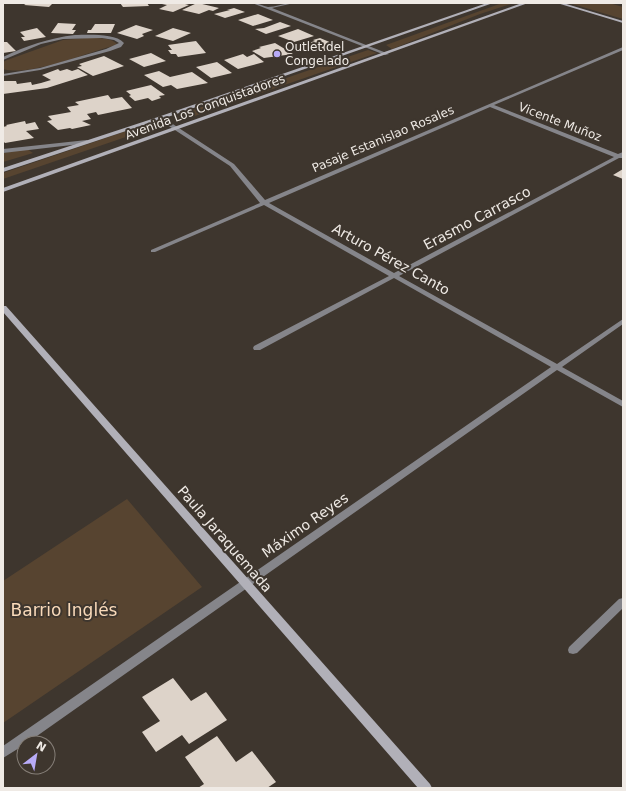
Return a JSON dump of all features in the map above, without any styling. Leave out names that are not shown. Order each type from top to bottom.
[{"type":"street","points":[[254,3],[386,54]]},
{"type":"street","points":[[267,8],[292,3]]},
{"type":"street","name":"Avenida Los Conquistadores","points":[[3,170],[160,118],[491,3]]},
{"type":"street","name":"Avenida Los Conquistadores","points":[[3,190],[526,3]]},
{"type":"street","points":[[559,3],[623,22]]},
{"type":"street","points":[[3,59],[25,48],[71,36],[114,38],[120,40],[122,43],[119,46],[108,50],[40,69],[3,75]]},
{"type":"street","name":"Pasaje Estanislao Rosales","points":[[153,251],[623,48]]},
{"type":"street","name":"Vicente Muñoz","points":[[489,106],[622,156]]},
{"type":"street","name":"Arturo Pérez Canto","points":[[160,118],[239,171],[264,203],[623,404]]},
{"type":"street","name":"Avenida Los Conquistadores","points":[[3,151],[87,142]]},
{"type":"street","name":"Erasmo Carrasco","points":[[257,348],[622,156]]},
{"type":"street","name":"Paula Jaraquemada","points":[[3,308],[426,788]]},
{"type":"street","name":"Máximo Reyes","points":[[3,753],[623,321]]},
{"type":"street","points":[[573,650],[623,602]]},
{"type":"green space","points":[[502,3],[514,3],[480,14],[392,49],[386,45]]},
{"type":"green space","points":[[569,3],[609,3],[623,7],[623,19]]},
{"type":"green space","points":[[87,38],[107,39],[117,44],[42,67],[14,71],[3,69],[3,62],[7,60],[63,40]]},
{"type":"green space","points":[[368,50],[377,53],[189,118],[176,118],[193,110]]},
{"type":"green space","points":[[150,123],[154,124],[155,127],[3,179],[3,173]]},
{"type":"green space","points":[[27,149],[33,153],[3,162],[3,153]]},
{"type":"green space","name":"Barrio Inglés","points":[[127,499],[202,587],[3,723],[3,581]]},
{"type":"building","points":[[27,3],[53,3],[49,7],[24,5]]},
{"type":"building","points":[[120,3],[147,3],[149,6],[123,7]]},
{"type":"building","points":[[181,3],[189,5],[173,12],[159,9],[167,5],[162,4]]},
{"type":"building","points":[[197,3],[219,8],[199,14],[182,10]]},
{"type":"building","points":[[234,8],[245,12],[225,18],[214,14],[230,10],[227,10]]},
{"type":"building","points":[[258,14],[273,20],[253,26],[238,20]]},
{"type":"building","points":[[280,22],[291,26],[266,34],[255,29],[264,28]]},
{"type":"building","points":[[58,23],[76,24],[72,30],[76,30],[73,34],[51,33]]},
{"type":"building","points":[[95,24],[115,24],[111,33],[87,33],[88,30],[91,30]]},
{"type":"building","points":[[136,25],[153,30],[142,34],[144,36],[137,39],[117,33]]},
{"type":"building","points":[[37,28],[46,37],[24,41],[21,37],[25,37],[20,32]]},
{"type":"building","points":[[173,28],[191,33],[173,41],[155,36]]},
{"type":"building","points":[[298,29],[314,36],[294,42],[278,36]]},
{"type":"building","points":[[320,38],[339,46],[321,52],[302,45]]},
{"type":"building","points":[[196,41],[206,53],[178,57],[176,54],[171,54],[168,50],[172,50],[168,45]]},
{"type":"building","points":[[3,42],[7,42],[16,51],[3,53]]},
{"type":"building","points":[[275,43],[293,54],[264,58],[252,51],[261,48],[259,47]]},
{"type":"building","points":[[151,53],[166,61],[144,67],[129,59]]},
{"type":"building","points":[[243,54],[247,57],[254,54],[264,62],[238,69],[224,60]]},
{"type":"building","points":[[104,56],[124,66],[93,76],[77,67],[82,66],[79,64]]},
{"type":"building","points":[[217,62],[232,73],[211,78],[196,67]]},
{"type":"building","points":[[58,69],[60,71],[67,69],[72,71],[78,69],[88,75],[47,88],[3,94],[3,81],[16,81],[17,84],[31,82],[32,85],[51,80],[42,75]]},
{"type":"building","points":[[159,71],[170,77],[192,72],[208,83],[177,89],[171,85],[163,87],[144,75]]},
{"type":"building","points":[[151,85],[165,95],[159,96],[161,98],[152,101],[148,98],[135,101],[126,91]]},
{"type":"building","points":[[108,95],[111,99],[122,97],[132,108],[98,115],[96,112],[87,114],[91,119],[82,121],[91,125],[72,129],[58,130],[47,121],[52,120],[48,116],[71,112],[67,107],[79,105],[75,102]]},
{"type":"building","points":[[25,121],[26,124],[35,122],[39,129],[26,131],[34,138],[5,143],[3,141],[3,127]]},
{"type":"building","points":[[623,169],[623,179],[613,175]]},
{"type":"building","points":[[173,678],[191,701],[206,692],[227,720],[189,744],[182,735],[156,752],[142,732],[160,721],[142,697]]},
{"type":"building","points":[[217,736],[236,762],[252,751],[276,782],[267,788],[198,788],[204,784],[185,757]]},
{"type":"place","name":"Outlet del Congelado","points":[[277,54]]}]
